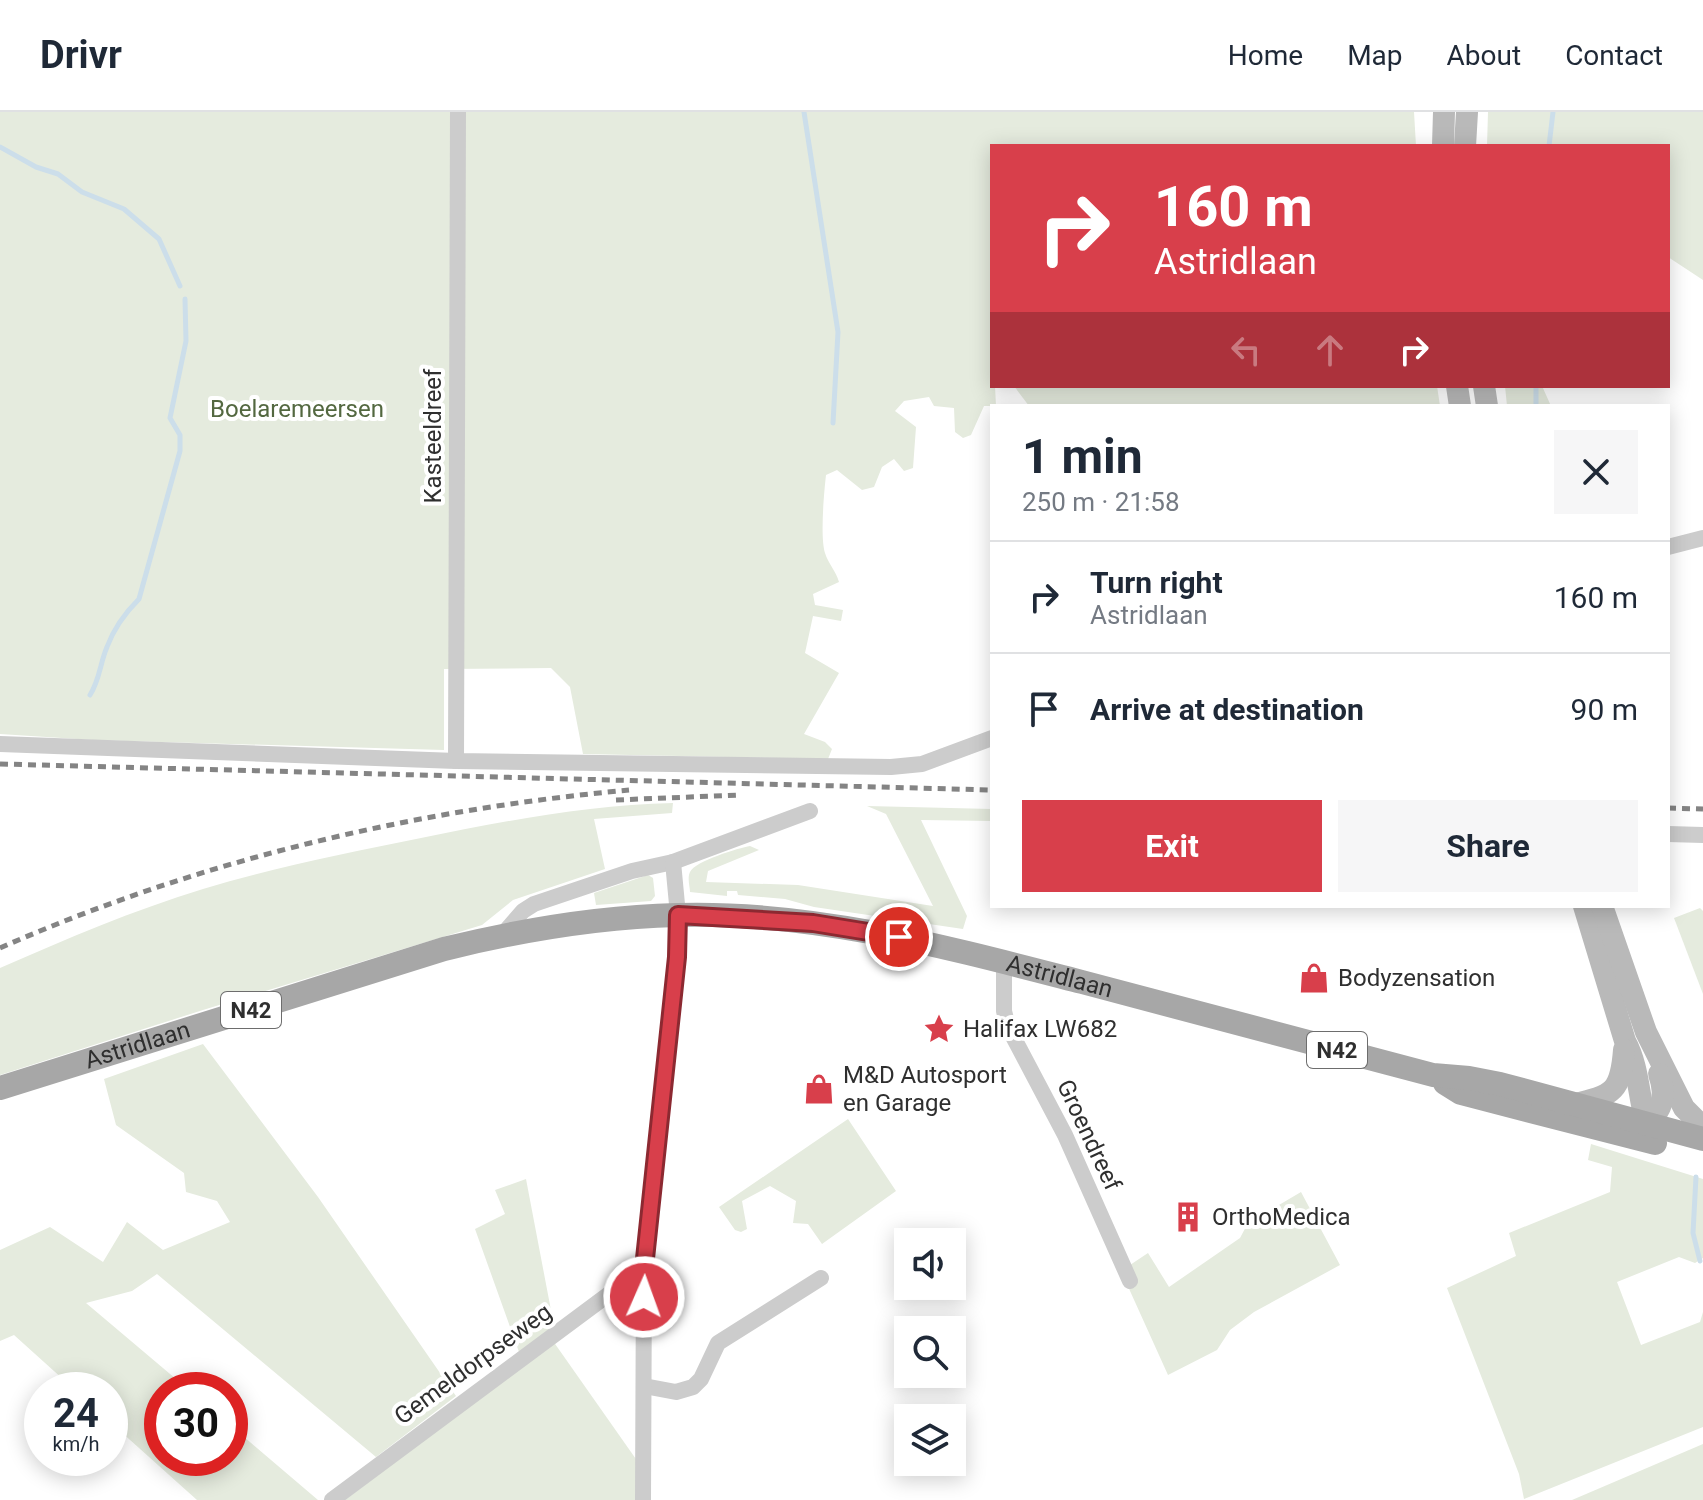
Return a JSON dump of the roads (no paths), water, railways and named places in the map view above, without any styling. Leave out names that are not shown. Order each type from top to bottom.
[{"type":"main road","points":[[1443,144],[1444,112]]},
{"type":"main road","points":[[1465,144],[1467,112]]},
{"type":"main road","points":[[1585,908],[1625,1041],[1632,1054],[1646,1125]]},
{"type":"main road","points":[[1603,908],[1624,976],[1656,1053],[1688,1114],[1703,1127]]},
{"type":"main road","name":"Astridlaan","points":[[0,1088],[414,957],[503,934],[595,921],[678,915],[813,923],[899,937],[1433,1075],[1485,1081],[1703,1139]]},
{"type":"main road","points":[[1574,1104],[1597,1098],[1617,1085],[1623,1073],[1625,1041]]},
{"type":"main road","points":[[1646,1125],[1657,1113],[1664,1097],[1656,1053]]},
{"type":"main road","name":"Astridlaan","points":[[1433,1075],[1461,1093],[1611,1132],[1646,1125],[1703,1155]]},
{"type":"street","name":"Kasteeldreef","points":[[456,761],[458,112]]},
{"type":"street","points":[[1670,546],[1703,538]]},
{"type":"street","points":[[0,744],[456,761],[891,767],[922,764],[990,739]]},
{"type":"street","points":[[503,934],[523,911],[534,904],[632,871],[673,862],[810,811]]},
{"type":"street","points":[[1670,834],[1703,835]]},
{"type":"street","points":[[643,1500],[644,1268],[677,957],[678,915],[673,862]]},
{"type":"street","name":"Groendreef","points":[[1004,962],[1004,1011],[1008,1027],[1065,1135],[1130,1281]]},
{"type":"street","name":"Gemeldorpseweg","points":[[332,1500],[644,1268]]},
{"type":"street","points":[[644,1386],[676,1392],[693,1387],[701,1379],[718,1343],[821,1278]]},
{"type":"waterway","points":[[804,112],[838,332],[833,423]]},
{"type":"waterway","points":[[1549,144],[1553,112]]},
{"type":"waterway","points":[[0,147],[36,167],[58,174],[82,192],[124,209],[159,239],[180,286]]},
{"type":"waterway","points":[[90,695],[113,633],[139,599],[180,451],[180,435],[170,418],[186,341],[185,299]]},
{"type":"waterway","points":[[1536,388],[1536,404]]},
{"type":"waterway","points":[[1696,1177],[1693,1233],[1700,1261]]},
{"type":"railway","points":[[0,764],[990,790]]},
{"type":"railway","points":[[0,948],[152,889],[308,844],[467,811],[629,790]]},
{"type":"railway","points":[[616,800],[740,795]]},
{"type":"railway","points":[[1670,808],[1703,809]]},
{"type":"place","name":"Bodyzensation","points":[[1314,978]]},
{"type":"place","name":"Halifax LW682","points":[[939,1029]]},
{"type":"place","name":"M&D Autosport en Garage","points":[[819,1089]]},
{"type":"place","name":"OrthoMedica","points":[[1188,1217]]},
{"type":"park label","name":"Boelaremeersen","points":[[297,409]]}]
